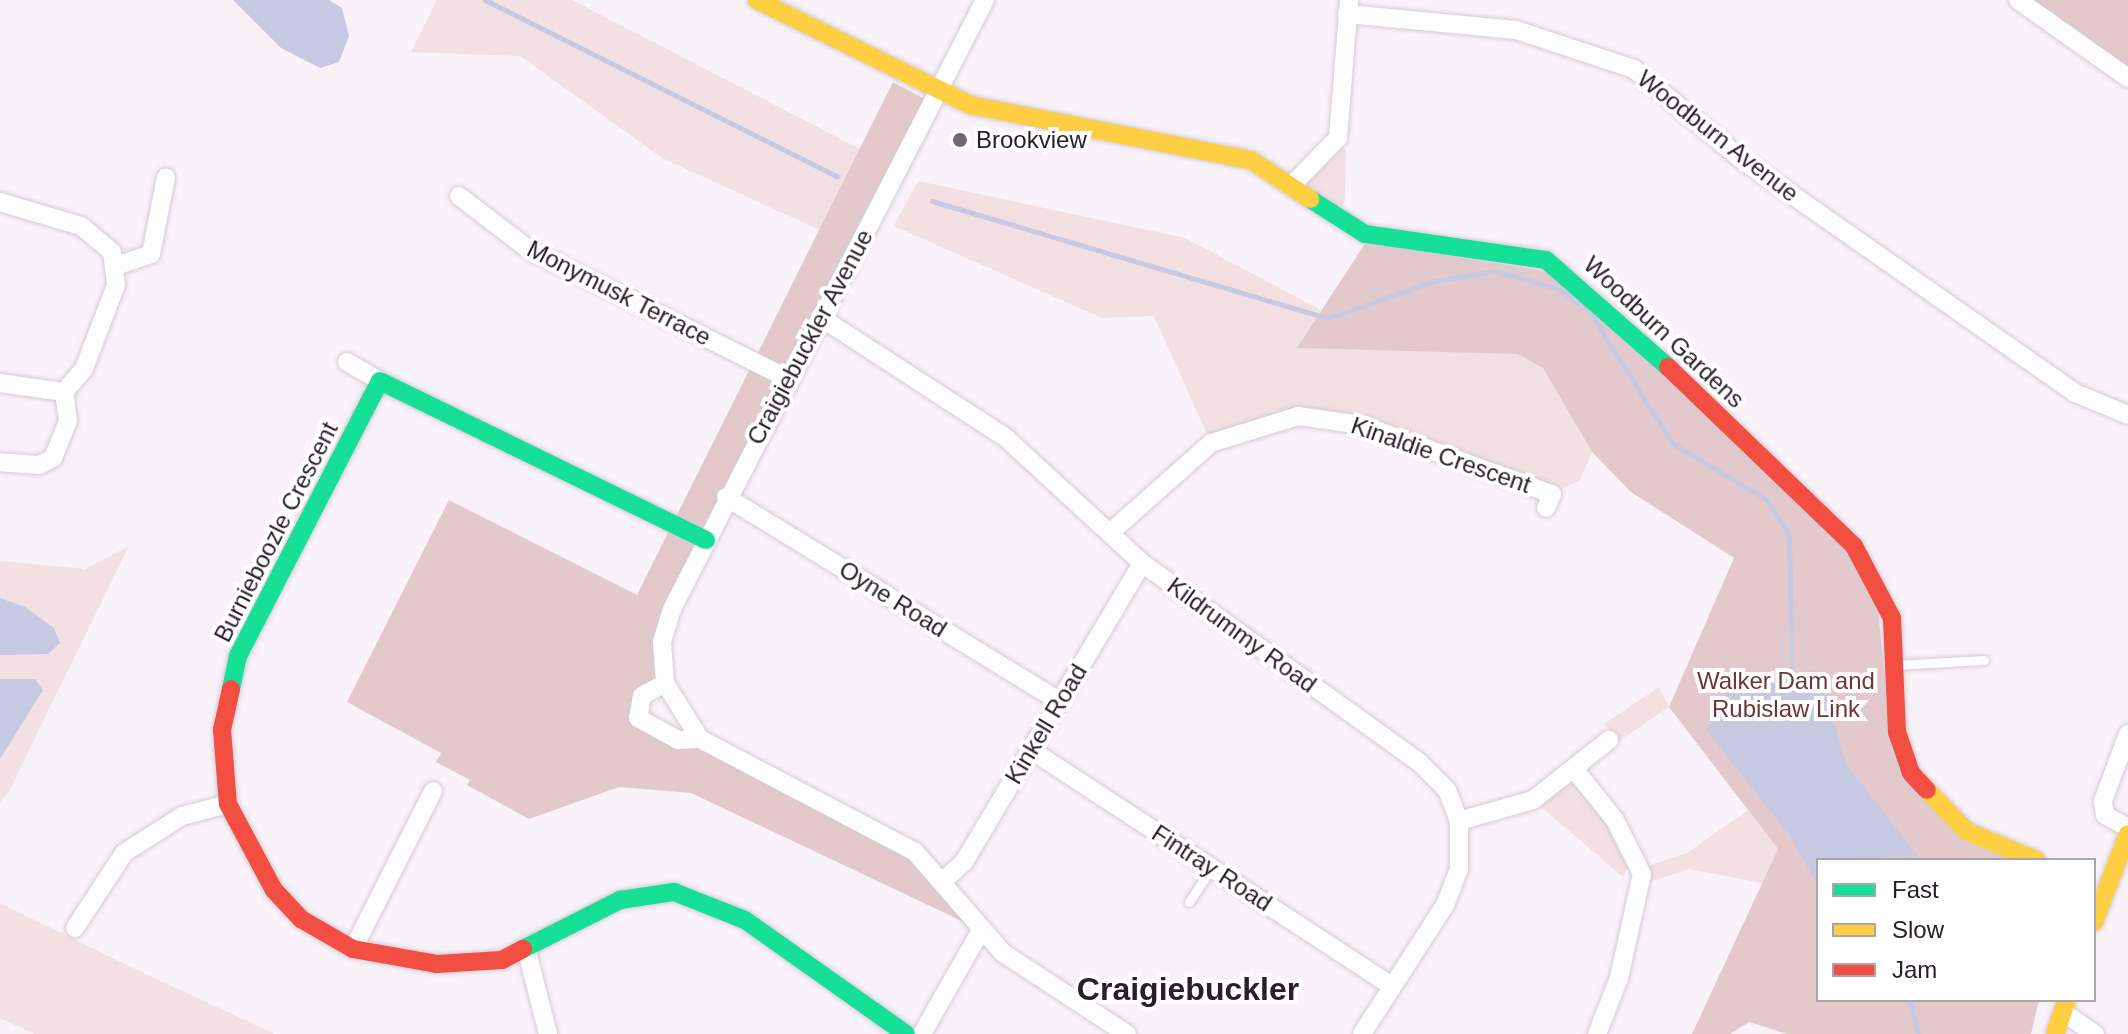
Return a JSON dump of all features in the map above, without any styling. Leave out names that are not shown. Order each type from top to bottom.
[{"type":"street","name":"Woodburn Gardens","points":[[757,0],[970,105],[1251,160],[1295,182],[1365,234],[1546,260],[1580,283],[1854,546],[1892,618],[1897,732],[1911,773],[1966,831],[2031,858]]},
{"type":"street","name":"Craigiebuckler Avenue","points":[[700,739],[665,683],[662,642],[726,497],[985,0]]},
{"type":"street","points":[[2018,0],[2128,78]]},
{"type":"street","points":[[1295,182],[1338,138],[1348,7]]},
{"type":"street","name":"Woodburn Avenue","points":[[1348,7],[1516,30],[1634,69],[1741,159],[2049,375],[2099,407],[2128,415]]},
{"type":"street","points":[[114,259],[151,254],[166,177]]},
{"type":"street","name":"Monymusk Terrace","points":[[459,196],[528,249],[787,378]]},
{"type":"street","points":[[0,202],[81,226],[114,259]]},
{"type":"street","points":[[0,462],[39,465],[62,450],[64,392],[84,369],[114,259]]},
{"type":"street","name":"Kildrummy Road","points":[[820,317],[1006,438],[1112,531],[1142,563],[1420,763],[1447,790],[1459,821],[1454,881],[1362,1034]]},
{"type":"street","points":[[347,362],[706,540]]},
{"type":"street","name":"Burnieboozle Crescent","points":[[380,381],[238,656],[222,730],[228,804],[274,890],[301,919],[353,949],[437,964],[527,952],[620,900],[674,892],[745,920],[864,1011],[906,1034]]},
{"type":"street","points":[[0,383],[64,392]]},
{"type":"street","name":"Kinaldie Crescent","points":[[1112,531],[1211,443],[1298,416],[1362,425],[1552,494],[1546,508]]},
{"type":"street","name":"Oyne Road","points":[[726,497],[1059,701]]},
{"type":"street","name":"Kinkell Road","points":[[944,880],[964,862],[1142,563]]},
{"type":"street","points":[[665,683],[642,696],[638,718],[678,740],[700,739],[880,831],[944,880],[981,930],[1003,953],[1127,1034]]},
{"type":"street","points":[[2096,909],[2100,883],[2128,831],[2105,815],[2103,801],[2128,734]]},
{"type":"street","points":[[1459,821],[1533,800],[1609,740]]},
{"type":"street","name":"Fintray Road","points":[[1031,750],[1392,986]]},
{"type":"street","points":[[1574,769],[1615,820],[1642,874],[1619,978],[1597,1034]]},
{"type":"street","points":[[353,949],[433,791]]},
{"type":"street","points":[[75,928],[124,853],[182,816],[228,804]]},
{"type":"street","points":[[922,1034],[981,930]]},
{"type":"street","points":[[527,952],[548,1034]]},
{"type":"street","points":[[2055,1034],[2065,1006],[2095,1034]]},
{"type":"lane","points":[[1893,665],[1984,660]]},
{"type":"lane","points":[[1189,902],[1212,867]]},
{"type":"shaded area","points":[[437,0],[572,0],[860,149],[822,231],[662,158],[520,56],[411,52]]},
{"type":"shaded area","points":[[1338,138],[1346,152],[1345,201],[1335,216],[1295,182]]},
{"type":"shaded area","points":[[918,181],[1185,238],[1321,310],[1298,348],[1517,353],[1543,368],[1592,452],[1580,480],[1552,494],[1362,425],[1298,417],[1211,443],[1154,316],[1102,318],[894,226]]},
{"type":"shaded area","points":[[129,546],[7,795],[0,802],[0,561],[85,569]]},
{"type":"shaded area","points":[[1659,687],[1669,707],[1619,741],[1604,724]]},
{"type":"shaded area","points":[[1574,769],[1633,851],[1623,877],[1533,800]]},
{"type":"shaded area","points":[[1748,810],[1778,849],[1762,883],[1689,869],[1640,885],[1641,868],[1687,853]]},
{"type":"shaded area","points":[[0,903],[275,1034],[34,1034],[0,1018]]},
{"type":"green space","points":[[2029,0],[2128,0],[2128,70]]},
{"type":"green space","points":[[893,82],[932,103],[672,609],[665,683],[651,688],[638,718],[700,739],[915,852],[981,930],[691,793],[619,787],[529,819],[467,785],[470,780],[436,762],[441,753],[347,702],[449,500],[637,595]]},
{"type":"green space","name":"Walker Dam and Rubislaw Link","points":[[1366,242],[1556,273],[1849,552],[1877,600],[1892,748],[2010,858],[1816,858],[1816,1002],[2039,1002],[2031,1034],[1787,1034],[1749,1022],[1730,1034],[1692,1034],[1778,849],[1669,707],[1734,558],[1631,492],[1592,452],[1543,368],[1517,354],[1297,348]]},
{"type":"water","points":[[233,0],[329,0],[342,8],[349,36],[339,62],[320,68],[281,48]]},
{"type":"water","points":[[0,598],[25,607],[54,628],[60,643],[48,654],[0,655]]},
{"type":"water","points":[[1819,671],[1846,764],[1918,856],[1816,858],[1816,882],[1789,835],[1707,731],[1726,685],[1739,675]]},
{"type":"water","points":[[0,679],[35,679],[43,690],[0,759]]},
{"type":"waterway","points":[[485,0],[837,176]]},
{"type":"waterway","points":[[932,201],[1328,318],[1435,281],[1495,271],[1559,289],[1589,311],[1672,443],[1767,500],[1789,535],[1792,670]]},
{"type":"waterway","points":[[1910,1002],[1918,1034]]},
{"type":"traffic: fast","points":[[1310,199],[1365,234],[1546,260],[1668,367]]},
{"type":"traffic: fast","points":[[231,689],[238,656],[380,381],[706,540]]},
{"type":"traffic: fast","points":[[523,949],[620,900],[674,892],[745,920],[906,1034]]},
{"type":"traffic: slow","points":[[757,0],[970,105],[1251,160],[1310,199]]},
{"type":"traffic: slow","points":[[1927,790],[1966,831],[2031,858]]},
{"type":"traffic: slow","points":[[2096,917],[2128,834]]},
{"type":"traffic: slow","points":[[2055,1034],[2066,1002]]},
{"type":"traffic: jam","points":[[1668,367],[1854,546],[1892,618],[1897,732],[1911,773],[1927,790]]},
{"type":"traffic: jam","points":[[231,689],[222,730],[228,804],[274,890],[301,919],[353,949],[437,964],[502,960],[523,949]]},
{"type":"place","name":"Brookview","points":[[960,140]]},
{"type":"district","name":"Craigiebuckler","points":[[1188,989]]}]
